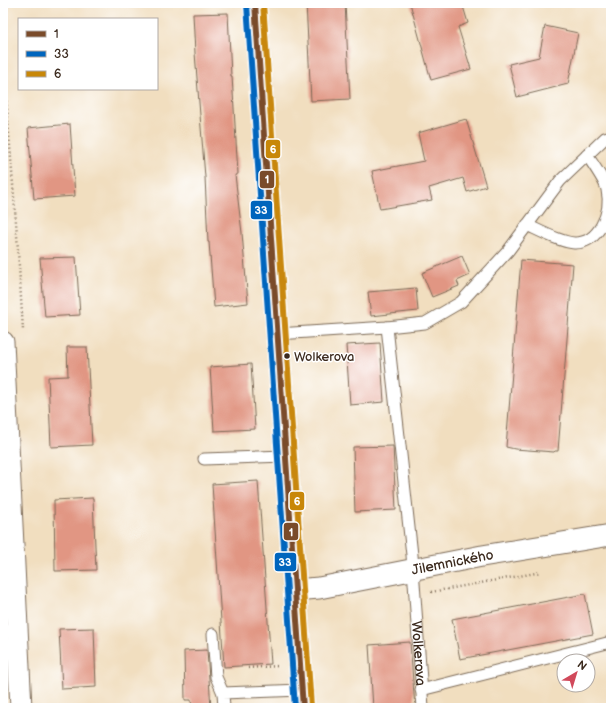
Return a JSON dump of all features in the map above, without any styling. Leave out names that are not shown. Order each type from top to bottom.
[{"type":"street","points":[[255,3],[302,699]]},
{"type":"street","points":[[3,342],[21,708]]},
{"type":"street","name":"Jilemnického","points":[[295,590],[319,588],[482,556],[611,535]]},
{"type":"lane","points":[[278,334],[387,327],[426,322],[461,302],[508,252],[560,181],[605,138],[611,136]]},
{"type":"lane","points":[[528,225],[548,236],[574,243],[588,240],[601,227],[608,208],[607,189],[587,155]]},
{"type":"lane","name":"Wolkerova","points":[[387,327],[413,569],[423,708]]},
{"type":"lane","points":[[204,459],[286,456]]},
{"type":"lane","points":[[213,634],[216,677],[223,693],[224,708]]},
{"type":"lane","points":[[421,690],[611,642]]},
{"type":"lane","points":[[223,693],[302,699]]},
{"type":"path","points":[[415,594],[548,570]]},
{"type":"path","points":[[247,665],[247,668],[283,666]]},
{"type":"building","points":[[306,3],[345,3],[350,99],[311,101]]},
{"type":"building","points":[[410,3],[462,3],[468,23],[458,27],[471,69],[431,80]]},
{"type":"building","points":[[228,13],[238,174],[235,175],[248,303],[214,307],[208,242],[205,177],[193,14]]},
{"type":"building","points":[[545,26],[578,33],[568,84],[517,97],[509,64],[539,57]]},
{"type":"building","points":[[466,119],[486,186],[467,192],[463,178],[429,188],[432,200],[380,209],[372,171],[424,161],[418,133]]},
{"type":"building","points":[[70,124],[75,196],[34,199],[28,128]]},
{"type":"building","points":[[462,256],[470,275],[457,281],[459,286],[432,297],[422,273]]},
{"type":"building","points":[[76,257],[80,315],[45,317],[40,258]]},
{"type":"building","points":[[521,260],[573,264],[558,451],[554,452],[506,447]]},
{"type":"building","points":[[416,288],[418,311],[371,316],[368,292]]},
{"type":"building","points":[[380,343],[384,402],[350,405],[346,345]]},
{"type":"building","points":[[67,347],[87,347],[92,445],[51,447],[48,377],[68,376]]},
{"type":"building","points":[[251,364],[255,429],[214,431],[210,367]]},
{"type":"building","points":[[393,446],[396,510],[355,512],[353,447]]},
{"type":"building","points":[[258,481],[271,664],[224,667],[212,484]]},
{"type":"building","points":[[93,498],[96,570],[55,571],[54,500]]},
{"type":"building","points":[[585,594],[593,634],[460,659],[452,619]]},
{"type":"building","points":[[94,628],[96,687],[62,689],[59,629]]},
{"type":"building","points":[[410,642],[415,708],[373,708],[369,645]]},
{"type":"building","points":[[207,650],[211,708],[192,708],[191,700],[185,700],[184,651]]},
{"type":"transit line","name":"1","points":[[255,3],[303,708]]},
{"type":"transit line","name":"6","points":[[263,3],[311,707]]},
{"type":"transit line","name":"33","points":[[247,4],[295,708]]},
{"type":"place","name":"Wolkerova","points":[[287,356]]}]
